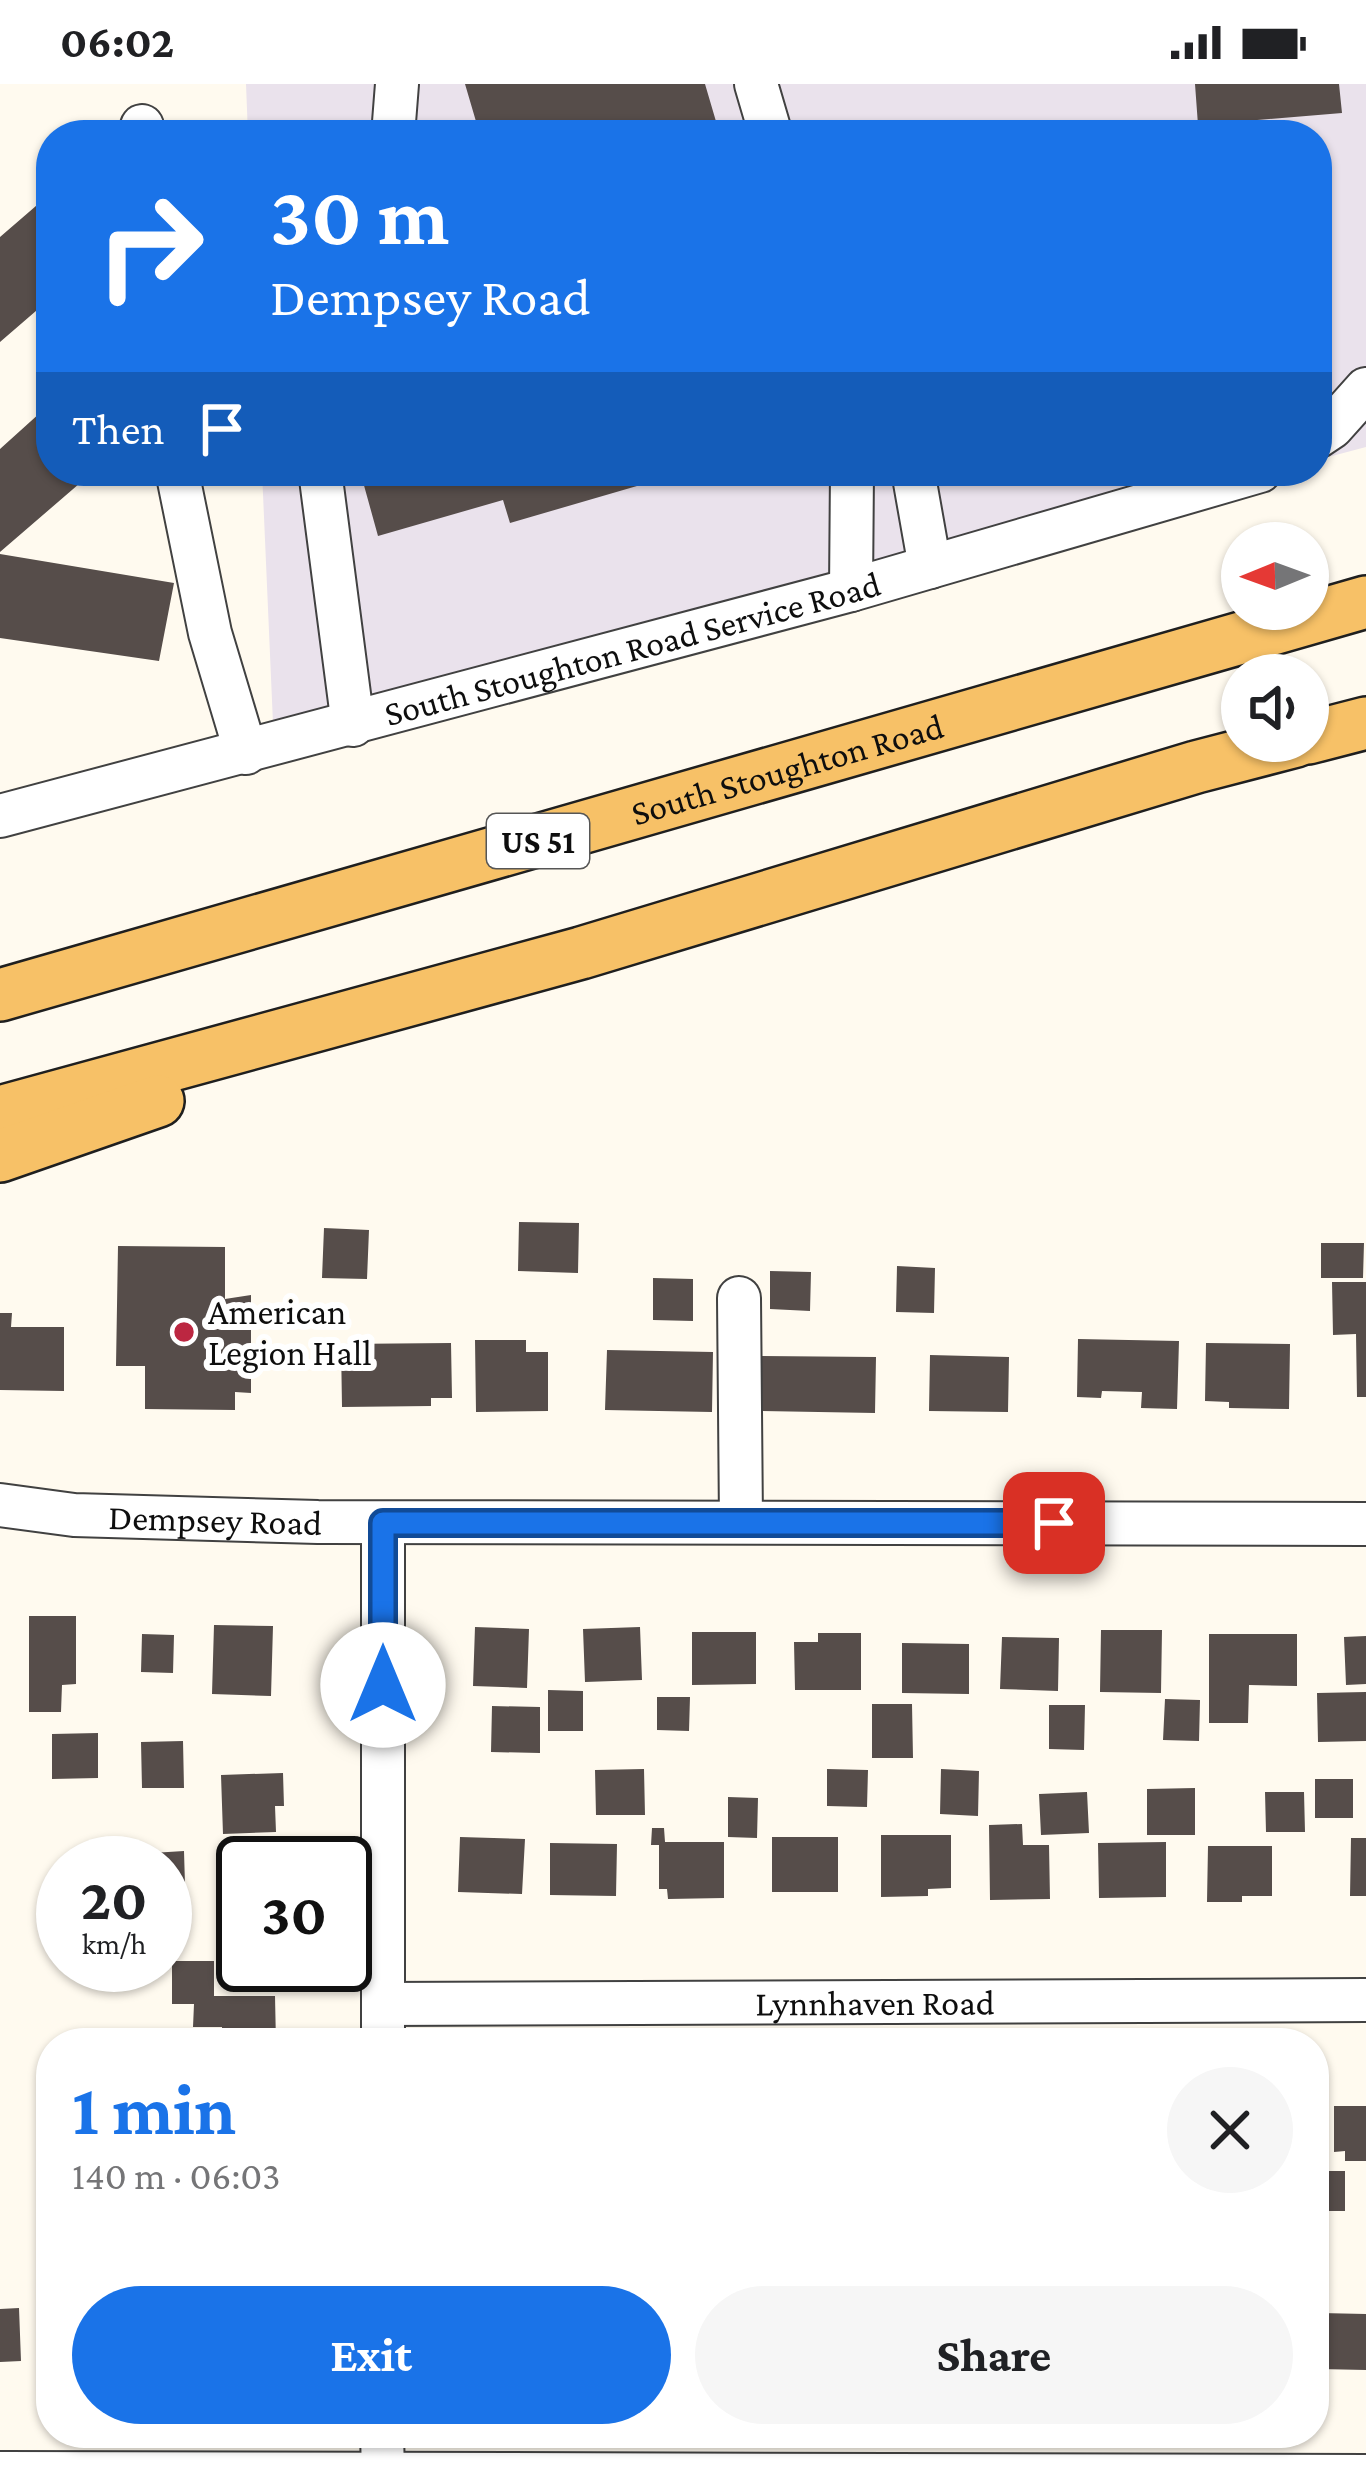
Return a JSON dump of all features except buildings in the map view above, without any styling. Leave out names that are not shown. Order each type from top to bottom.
[{"type":"main road","name":"South Stoughton Road","points":[[0,995],[1366,602]]},
{"type":"main road","points":[[1329,733],[1366,723]]},
{"type":"main road","points":[[0,1112],[581,953],[1221,760]]},
{"type":"main road","points":[[0,1156],[581,953]]},
{"type":"street","points":[[394,120],[397,84]]},
{"type":"street","points":[[755,84],[766,120]]},
{"type":"street","points":[[1332,427],[1366,388]]},
{"type":"street","points":[[180,486],[209,633],[246,753]]},
{"type":"street","points":[[322,486],[353,725]]},
{"type":"street","points":[[851,590],[852,486]]},
{"type":"street","points":[[916,486],[931,567]]},
{"type":"street","name":"South Stoughton Road Service Road","points":[[0,816],[851,590],[1209,486]]},
{"type":"street","points":[[739,1298],[742,1522]]},
{"type":"street","name":"Dempsey Road","points":[[0,1504],[74,1515],[383,1523],[1366,1524]]},
{"type":"street","name":"Dempsey Road","points":[[0,1528],[74,1515]]},
{"type":"street","points":[[382,2024],[383,1523]]},
{"type":"street","name":"Lynnhaven Road","points":[[382,2024],[1366,2000]]},
{"type":"street","points":[[0,2473],[382,2453],[1118,2481],[1366,2476]]},
{"type":"shaded area","points":[[246,84],[1366,84],[1366,447],[1332,456],[1332,120],[247,120]]},
{"type":"shaded area","points":[[263,486],[1219,486],[274,746]]},
{"type":"place","name":"American Legion Hall","points":[[184,1332]]},
{"type":"route","points":[[383,1685],[383,1523],[1054,1523]]}]
